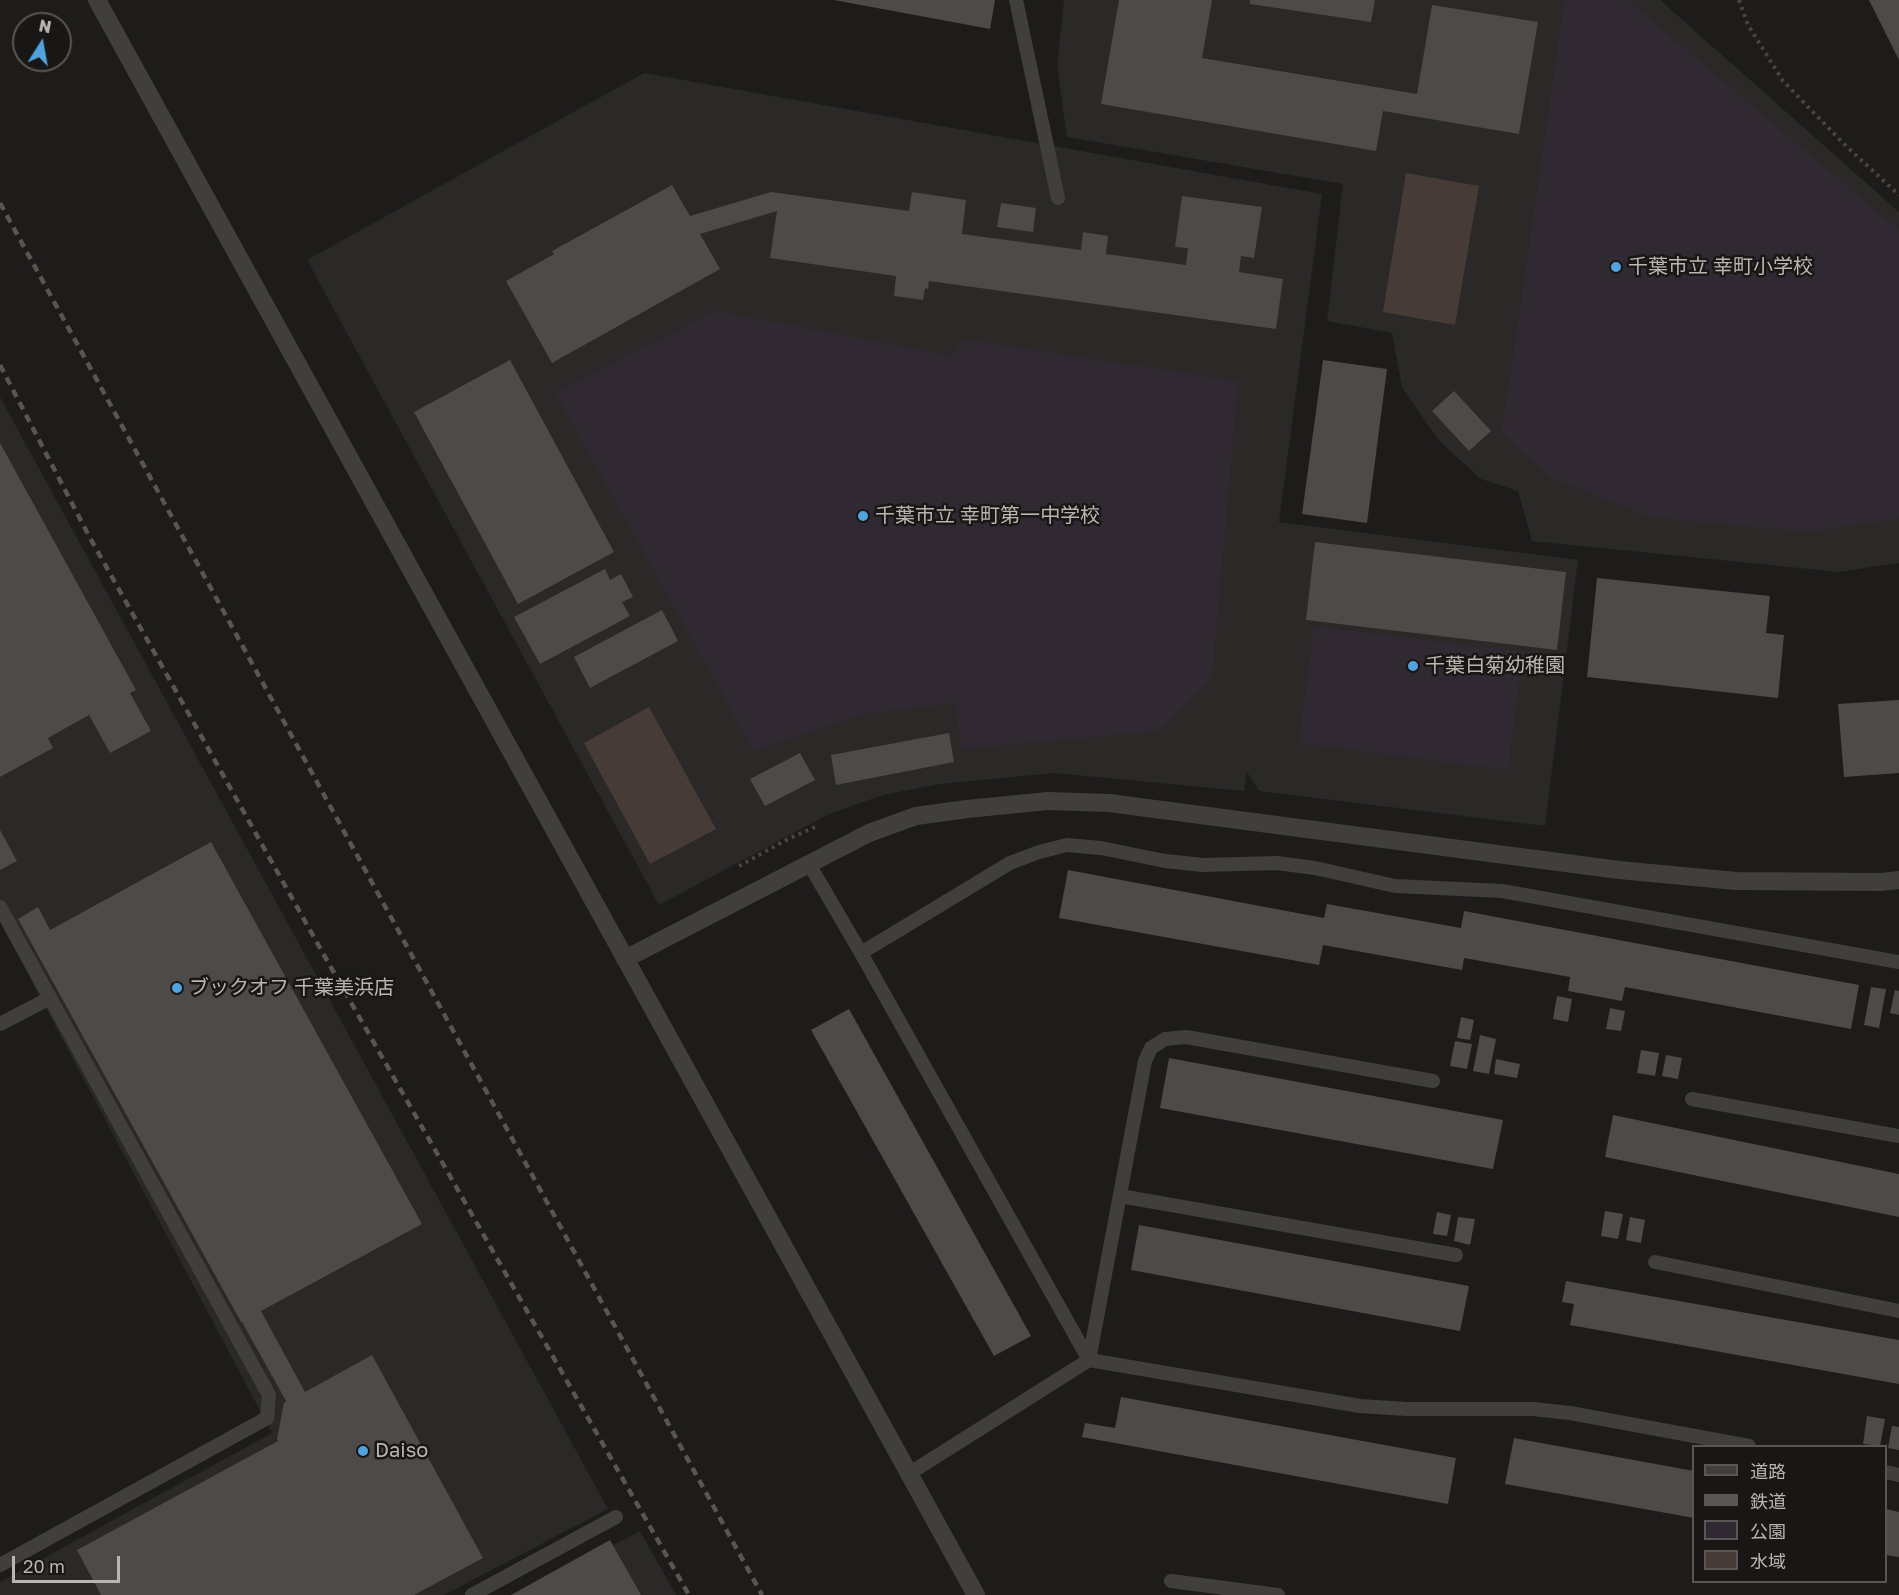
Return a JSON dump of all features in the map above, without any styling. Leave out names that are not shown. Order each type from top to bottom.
[{"type":"street","points":[[97,0],[976,1595]]},
{"type":"street","points":[[625,959],[869,833],[915,816],[1048,801],[1109,803],[1619,870],[1712,879],[1881,882],[1899,880]]},
{"type":"lane","points":[[1016,0],[1058,198]]},
{"type":"lane","points":[[861,953],[1010,863],[1067,845],[1101,848],[1165,861],[1203,865],[1277,863],[1315,868],[1395,886],[1502,891],[1899,962]]},
{"type":"lane","points":[[809,864],[1089,1360]]},
{"type":"lane","points":[[0,907],[269,1395],[267,1418],[0,1564]]},
{"type":"lane","points":[[0,1024],[50,998]]},
{"type":"lane","points":[[1089,1360],[1144,1061],[1150,1048],[1165,1039],[1185,1037],[1433,1081]]},
{"type":"lane","points":[[1692,1099],[1899,1136]]},
{"type":"lane","points":[[1120,1196],[1456,1255]]},
{"type":"lane","points":[[1655,1262],[1899,1311]]},
{"type":"lane","points":[[909,1473],[1089,1360],[1360,1406],[1407,1409],[1533,1409],[1570,1413],[1744,1445]]},
{"type":"lane","points":[[472,1595],[616,1517]]},
{"type":"lane","points":[[1171,1581],[1278,1595]]},
{"type":"path","points":[[1739,0],[1748,25],[1783,81],[1846,146],[1899,195]]},
{"type":"shaded area","name":"千葉市立 幸町小学校","points":[[1064,0],[1660,0],[1899,212],[1899,563],[1839,572],[1532,541],[1518,491],[1481,479],[1439,441],[1402,387],[1392,333],[1327,321],[1343,184],[1067,137],[1057,65]]},
{"type":"shaded area","name":"千葉市立 幸町第一中学校","points":[[644,73],[1322,194],[1279,522],[1578,560],[1545,826],[1259,791],[1247,772],[1244,791],[1054,773],[940,784],[883,795],[829,814],[659,905],[307,260]]},
{"type":"shaded area","points":[[0,397],[608,1509],[444,1595],[0,1595],[0,1582],[272,1433],[0,922]]},
{"type":"shaded area","points":[[640,1531],[676,1595],[519,1595]]},
{"type":"green space","points":[[1565,0],[1627,0],[1899,231],[1899,518],[1810,532],[1649,517],[1550,477],[1502,432]]},
{"type":"green space","points":[[716,311],[951,356],[966,340],[1238,381],[1212,678],[1159,731],[961,749],[955,703],[864,714],[754,751],[555,392]]},
{"type":"green space","points":[[1314,626],[1523,652],[1508,770],[1299,743]]},
{"type":"water","points":[[1406,173],[1479,186],[1455,325],[1383,312]]},
{"type":"water","points":[[649,707],[716,829],[650,864],[584,743]]},
{"type":"building","points":[[834,0],[995,0],[990,29]]},
{"type":"building","points":[[1119,0],[1212,0],[1202,58],[1417,94],[1432,5],[1538,22],[1519,134],[1383,111],[1376,151],[1101,104]]},
{"type":"building","points":[[1250,0],[1375,0],[1371,22],[1250,4]]},
{"type":"building","points":[[1869,0],[1899,0],[1899,60]]},
{"type":"building","points":[[672,185],[690,216],[771,192],[909,211],[912,192],[966,200],[962,234],[1081,250],[1083,232],[1108,236],[1106,254],[1186,265],[1188,248],[1175,247],[1182,196],[1262,207],[1254,258],[1241,256],[1239,272],[1283,279],[1276,329],[929,281],[923,300],[894,296],[896,276],[770,258],[777,211],[700,234],[720,269],[552,363],[506,281],[554,254],[552,251]]},
{"type":"building","points":[[1001,203],[1036,208],[1033,232],[997,227]]},
{"type":"building","points":[[510,360],[614,552],[518,604],[414,412]]},
{"type":"building","points":[[1323,360],[1387,369],[1367,523],[1302,514]]},
{"type":"building","points":[[1454,391],[1491,431],[1469,451],[1432,411]]},
{"type":"building","points":[[0,443],[136,690],[130,693],[151,731],[110,753],[89,715],[48,738],[53,748],[0,777]]},
{"type":"building","points":[[1315,542],[1566,572],[1557,650],[1306,620]]},
{"type":"building","points":[[605,569],[610,580],[621,574],[633,597],[622,602],[630,616],[540,664],[514,617]]},
{"type":"building","points":[[1597,578],[1770,596],[1766,633],[1784,635],[1778,698],[1587,677]]},
{"type":"building","points":[[662,610],[678,641],[590,688],[574,657]]},
{"type":"building","points":[[1899,700],[1899,773],[1844,777],[1838,704]]},
{"type":"building","points":[[949,733],[954,762],[836,785],[831,755]]},
{"type":"building","points":[[800,753],[815,780],[765,806],[750,779]]},
{"type":"building","points":[[0,830],[17,861],[0,870]]},
{"type":"building","points":[[211,842],[422,1224],[261,1311],[305,1392],[372,1355],[483,1558],[414,1595],[101,1595],[77,1550],[278,1441],[286,1401],[18,919],[38,907],[50,930]]},
{"type":"building","points":[[1068,870],[1324,918],[1327,904],[1461,928],[1464,911],[1859,985],[1851,1029],[1625,987],[1622,1001],[1568,991],[1570,977],[1464,958],[1462,970],[1323,945],[1319,965],[1059,918]]},
{"type":"building","points":[[1871,987],[1886,989],[1879,1028],[1864,1025]]},
{"type":"building","points":[[1895,990],[1899,991],[1899,1015],[1890,1013]]},
{"type":"building","points":[[1557,996],[1572,999],[1568,1022],[1553,1019]]},
{"type":"building","points":[[1610,1008],[1625,1011],[1621,1031],[1606,1029]]},
{"type":"building","points":[[849,1009],[1031,1336],[994,1356],[811,1030]]},
{"type":"building","points":[[1461,1017],[1474,1020],[1470,1040],[1457,1038]]},
{"type":"building","points":[[1480,1035],[1496,1039],[1489,1074],[1473,1071]]},
{"type":"building","points":[[1455,1041],[1472,1044],[1467,1069],[1450,1066]]},
{"type":"building","points":[[1641,1050],[1659,1053],[1655,1076],[1637,1073]]},
{"type":"building","points":[[1666,1055],[1682,1058],[1678,1079],[1662,1076]]},
{"type":"building","points":[[1169,1058],[1503,1120],[1493,1169],[1160,1108]]},
{"type":"building","points":[[1496,1059],[1520,1064],[1517,1078],[1494,1074]]},
{"type":"building","points":[[1613,1115],[1899,1174],[1899,1217],[1605,1157]]},
{"type":"building","points":[[1605,1211],[1623,1214],[1618,1239],[1601,1236]]},
{"type":"building","points":[[1437,1212],[1451,1215],[1447,1236],[1433,1234]]},
{"type":"building","points":[[1458,1217],[1475,1219],[1470,1245],[1454,1241]]},
{"type":"building","points":[[1630,1217],[1645,1220],[1641,1243],[1626,1240]]},
{"type":"building","points":[[1139,1225],[1469,1286],[1460,1331],[1131,1270]]},
{"type":"building","points":[[1566,1281],[1899,1340],[1899,1384],[1570,1325],[1574,1304],[1562,1302]]},
{"type":"building","points":[[1121,1397],[1456,1458],[1448,1504],[1082,1437],[1085,1423],[1115,1428]]},
{"type":"building","points":[[1867,1416],[1885,1419],[1880,1445],[1863,1444]]},
{"type":"building","points":[[1892,1426],[1899,1427],[1899,1450],[1888,1448]]},
{"type":"building","points":[[1514,1438],[1692,1471],[1692,1518],[1505,1484]]},
{"type":"building","points":[[1887,1509],[1899,1512],[1899,1557],[1887,1555]]},
{"type":"building","points":[[610,1540],[641,1595],[511,1595]]},
{"type":"railway","points":[[0,203],[762,1595]]},
{"type":"railway","points":[[0,365],[89,536],[329,964],[689,1595]]},
{"type":"place","name":"千葉市立 幸町小学校","points":[[1616,267]]},
{"type":"place","name":"千葉市立 幸町第一中学校","points":[[863,516]]},
{"type":"place","name":"千葉白菊幼稚園","points":[[1413,666]]},
{"type":"place","name":"ブックオフ 千葉美浜店","points":[[177,988]]},
{"type":"place","name":"Daiso","points":[[363,1451]]}]
